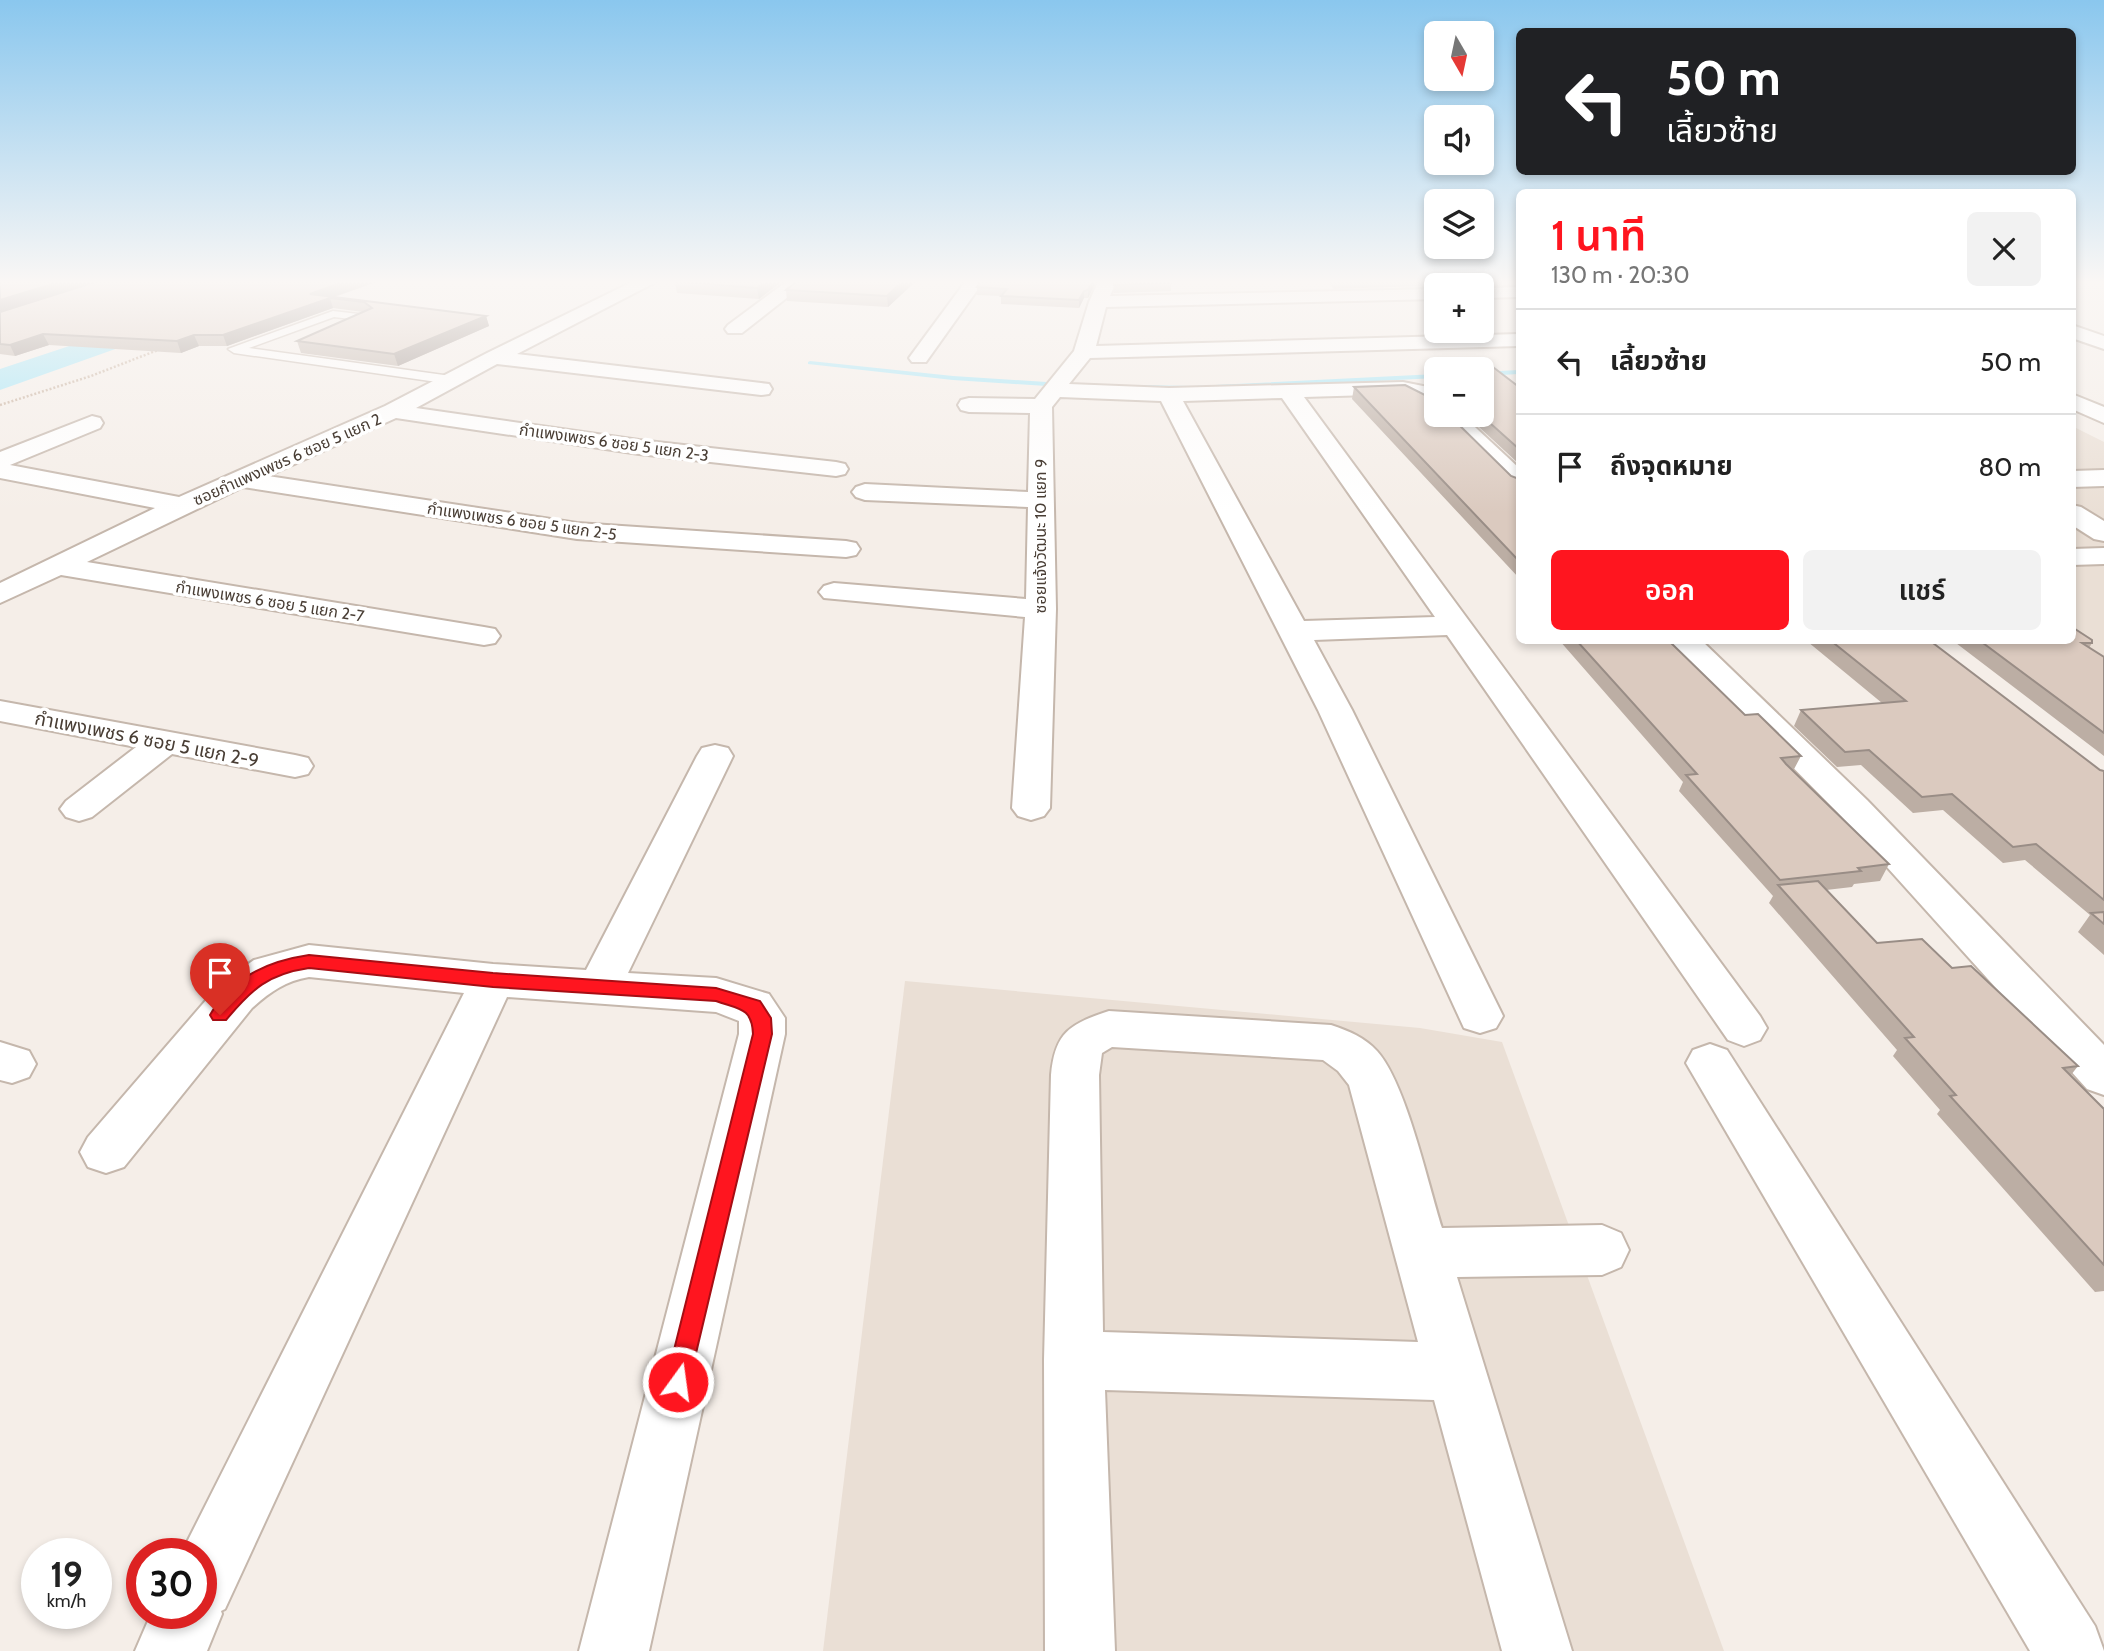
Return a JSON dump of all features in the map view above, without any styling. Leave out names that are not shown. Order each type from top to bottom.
[{"type":"street","name":"ซอยกำแพงเพชร 6 ซอย 5 แยก 2","points":[[0,594],[182,505],[393,411],[490,359]]},
{"type":"street","points":[[511,359],[761,389]]},
{"type":"street","points":[[1053,391],[1078,359]]},
{"type":"street","points":[[970,405],[1053,391],[1169,394],[1404,388],[1424,393]]},
{"type":"street","name":"ซอยแจ้งวัฒนะ 10 แยก 9","points":[[1031,808],[1041,609],[1039,499],[1053,391]]},
{"type":"street","points":[[1289,392],[1457,625],[1609,844],[1727,1045],[2070,1651]]},
{"type":"street","points":[[1169,394],[1294,631],[1392,828],[1480,1016]]},
{"type":"street","points":[[2076,403],[2104,416]]},
{"type":"street","name":"กำแพงเพชร 6 ซอย 5 แยก 2-3","points":[[393,411],[630,446],[836,469]]},
{"type":"street","points":[[0,461],[92,423]]},
{"type":"street","points":[[1462,427],[1516,479]]},
{"type":"street","points":[[1481,445],[1506,444]]},
{"type":"street","points":[[0,471],[182,505]]},
{"type":"street","points":[[2076,479],[2104,478]]},
{"type":"street","name":"กำแพงเพชร 6 ซอย 5 แยก 2-5","points":[[241,479],[577,531],[846,549]]},
{"type":"street","points":[[865,492],[1039,499]]},
{"type":"street","points":[[2076,516],[2104,533]]},
{"type":"street","points":[[2076,557],[2104,556]]},
{"type":"street","name":"กำแพงเพชร 6 ซอย 5 แยก 2-7","points":[[57,566],[484,636]]},
{"type":"street","points":[[834,592],[1041,609]]},
{"type":"street","points":[[1294,631],[1457,625]]},
{"type":"street","points":[[1686,644],[1854,808],[2104,1076]]},
{"type":"street","name":"กำแพงเพชร 6 ซอย 5 แยก 2-9","points":[[8,719],[165,742],[295,766]]},
{"type":"street","points":[[79,809],[165,742]]},
{"type":"street","points":[[598,987],[715,756]]},
{"type":"street","points":[[106,1152],[236,996],[259,975],[281,965],[309,961],[493,980],[716,995],[753,1006],[762,1018],[762,1034],[614,1651]]},
{"type":"street","points":[[217,1552],[493,980]]},
{"type":"street","points":[[1080,1651],[1074,1360],[1077,1051],[1084,1040],[1109,1029],[1331,1043],[1348,1051],[1361,1063],[1372,1081],[1537,1651]]},
{"type":"street","points":[[1423,1253],[1602,1250]]},
{"type":"street","points":[[1074,1360],[1455,1372]]},
{"type":"street","points":[[170,1651],[181,1629]]},
{"type":"lane","points":[[296,359],[451,380]]},
{"type":"path","points":[[0,405],[91,376],[133,359]]},
{"type":"shaded area","points":[[2076,428],[2104,442],[2104,669],[2076,644]]},
{"type":"shaded area","points":[[905,981],[1420,1028],[1502,1042],[1724,1651],[823,1651]]},
{"type":"water","points":[[30,359],[87,359],[0,390],[0,369]]},
{"type":"building","points":[[1494,368],[1516,385],[1516,446],[1494,427]]},
{"type":"building","points":[[1405,385],[1424,394],[1424,427],[1461,427],[1516,478],[1516,558],[1354,387]]},
{"type":"building","points":[[2076,630],[2092,640],[2092,643],[2082,643],[2104,657],[2104,733],[1984,644],[2076,644]]},
{"type":"building","points":[[1580,644],[1672,644],[1745,715],[1758,714],[1801,756],[1781,758],[1889,864],[1858,868],[1861,871],[1780,880],[1686,775],[1697,774]]},
{"type":"building","points":[[1835,644],[1934,644],[2104,771],[2104,900],[2036,844],[2013,847],[1952,794],[1922,797],[1869,750],[1845,752],[1801,710],[1906,701]]},
{"type":"building","points":[[1818,881],[1877,943],[1922,939],[1952,968],[1971,966],[2078,1066],[2063,1068],[2104,1109],[2104,1265],[1950,1096],[1956,1095],[1905,1038],[1914,1037],[1778,885]]},
{"type":"building","points":[[2104,912],[2104,924],[2091,913]]},
{"type":"waterway","points":[[810,363],[953,378],[1062,385]]},
{"type":"waterway","points":[[1494,373],[1516,372]]},
{"type":"waterway","points":[[1133,387],[1194,388],[1424,377]]},
{"type":"route","points":[[220,1015],[259,975],[281,965],[309,961],[493,980],[716,995],[753,1006],[762,1018],[762,1034],[678,1382]]}]
